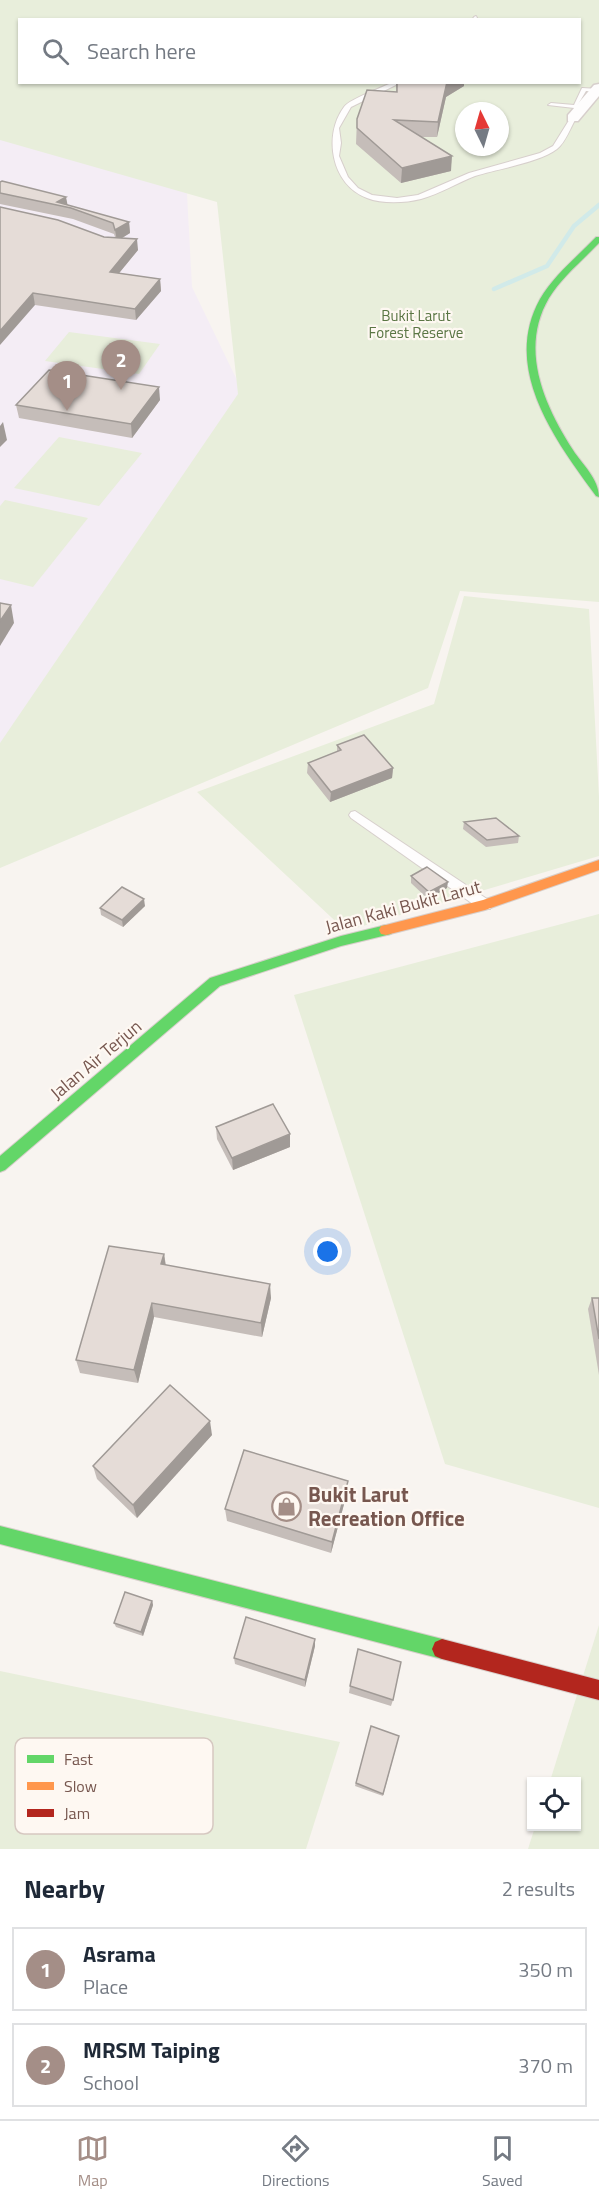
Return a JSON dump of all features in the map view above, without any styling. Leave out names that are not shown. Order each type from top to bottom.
[{"type":"street","points":[[577,110],[598,89]]},
{"type":"street","points":[[599,238],[543,301],[527,352],[531,373],[544,408],[571,456],[599,495]]},
{"type":"street","name":"Jalan Kaki Bukit Larut","points":[[215,982],[341,941],[485,905],[599,865]]},
{"type":"street","name":"Jalan Air Terjun","points":[[0,1165],[215,982]]},
{"type":"street","points":[[0,1535],[599,1690]]},
{"type":"lane","points":[[395,84],[348,106],[336,128],[338,143],[336,156],[345,178],[355,190],[370,197],[397,200],[420,197],[472,175],[542,154],[556,147],[577,110],[552,105]]},
{"type":"lane","points":[[355,815],[485,905]]},
{"type":"shaded area","points":[[0,0],[18,18],[18,84],[181,84],[192,287],[291,492],[0,813]]},
{"type":"green space","name":"Bukit Larut Forest Reserve","points":[[0,0],[599,0],[599,602],[460,591],[428,688],[0,868],[0,743],[238,394],[217,202],[0,140]]},
{"type":"green space","points":[[69,332],[160,344],[139,374],[45,361]]},
{"type":"green space","points":[[59,437],[142,453],[99,506],[14,488]]},
{"type":"green space","points":[[5,500],[88,518],[33,587],[0,579],[0,506]]},
{"type":"green space","points":[[464,596],[589,609],[599,797],[599,856],[346,931],[197,792],[434,704]]},
{"type":"green space","points":[[599,914],[599,1508],[445,1464],[294,995]]},
{"type":"green space","points":[[599,1625],[599,1849],[528,1849],[534,1831],[581,1831],[581,1777],[551,1777]]},
{"type":"green space","points":[[0,1671],[340,1742],[306,1849],[0,1849]]},
{"type":"building","points":[[397,84],[447,84],[438,122],[394,120],[452,156],[402,168],[357,128],[357,119],[367,90],[397,92]]},
{"type":"building","points":[[0,182],[66,197],[57,202],[129,222],[115,230],[113,223],[71,208],[0,193]]},
{"type":"building","points":[[0,207],[58,220],[104,237],[137,239],[110,272],[160,279],[135,309],[33,293],[0,331]]},
{"type":"building","points":[[49,370],[159,387],[131,424],[16,405]]},
{"type":"building","points":[[0,603],[11,605],[0,621]]},
{"type":"building","points":[[364,735],[393,768],[331,792],[308,763],[341,750],[337,745]]},
{"type":"building","points":[[496,818],[519,836],[487,840],[464,822]]},
{"type":"building","points":[[427,867],[448,882],[429,892],[411,876]]},
{"type":"building","points":[[122,887],[144,899],[122,920],[100,908]]},
{"type":"building","points":[[273,1104],[290,1134],[232,1158],[216,1127]]},
{"type":"building","points":[[109,1246],[164,1254],[161,1264],[270,1284],[261,1323],[152,1303],[134,1370],[76,1360]]},
{"type":"building","points":[[592,1298],[599,1298],[599,1339]]},
{"type":"building","points":[[170,1385],[210,1421],[133,1505],[93,1466]]},
{"type":"building","name":"Bukit Larut Recreation Office","points":[[244,1450],[348,1481],[332,1542],[225,1509]]},
{"type":"building","points":[[125,1592],[152,1601],[141,1632],[114,1623]]},
{"type":"building","points":[[246,1617],[315,1639],[305,1680],[234,1658]]},
{"type":"building","points":[[358,1649],[401,1662],[393,1700],[350,1686]]},
{"type":"building","points":[[371,1726],[399,1736],[383,1794],[356,1783]]},
{"type":"waterway","points":[[494,289],[547,266],[574,226],[599,205]]},
{"type":"traffic: fast","points":[[599,239],[563,276],[544,300],[533,326],[530,351],[534,377],[542,402],[554,427],[599,494]]},
{"type":"traffic: fast","points":[[0,1165],[215,982],[341,941],[386,930]]},
{"type":"traffic: fast","points":[[0,1535],[442,1649]]},
{"type":"traffic: slow","points":[[386,930],[485,905],[599,865]]},
{"type":"traffic: jam","points":[[442,1649],[599,1690]]},
{"type":"place","name":"MRSM Taiping","points":[[121,390]]},
{"type":"place","name":"Asrama","points":[[67,411]]},
{"type":"place","name":"Bukit Larut Recreation Office","points":[[287,1507]]}]
